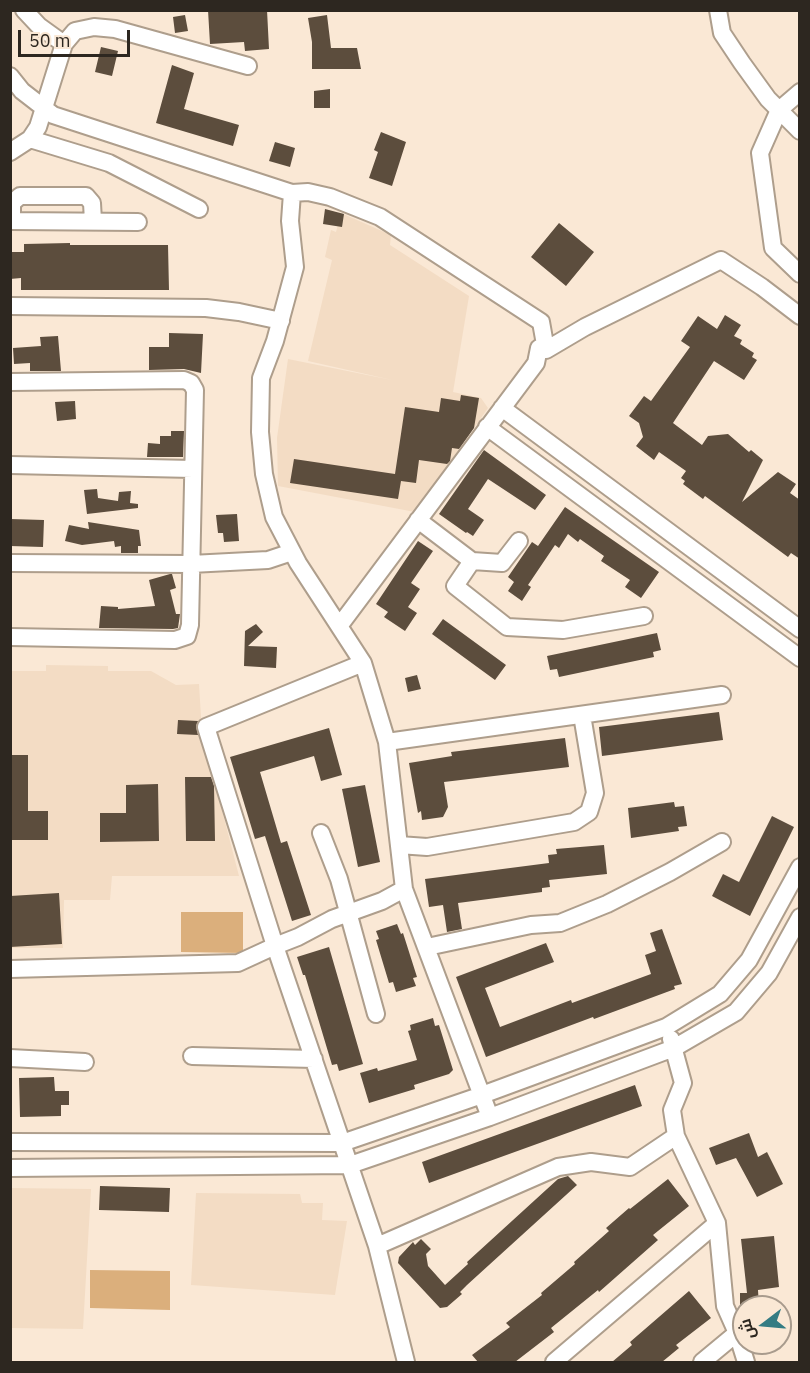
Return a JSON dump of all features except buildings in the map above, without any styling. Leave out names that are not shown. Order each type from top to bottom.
[{"type":"street","points":[[24,10],[39,26],[64,44]]},
{"type":"street","points":[[718,10],[722,33],[768,99],[800,131]]},
{"type":"street","points":[[10,152],[30,139],[38,127],[64,44],[75,31],[104,27],[115,29],[248,66]]},
{"type":"street","points":[[10,76],[22,91],[53,115],[292,194],[308,192],[330,197],[380,218],[542,322],[546,350]]},
{"type":"street","points":[[800,92],[779,110],[760,153],[773,248],[800,274]]},
{"type":"street","points":[[30,139],[109,163],[199,209]]},
{"type":"street","points":[[292,194],[291,221],[295,267],[275,341],[261,378],[260,432],[264,474],[274,517],[292,552],[363,663],[387,742],[404,889],[490,1118]]},
{"type":"street","points":[[93,222],[92,203],[86,196],[20,196],[12,202],[11,221],[93,222],[138,222]]},
{"type":"street","points":[[340,625],[536,363],[539,348],[546,350],[585,327],[721,260],[800,316]]},
{"type":"street","points":[[10,306],[206,308],[281,321]]},
{"type":"street","points":[[10,382],[188,381],[195,390],[190,631],[181,639],[10,637]]},
{"type":"street","points":[[501,408],[800,629]]},
{"type":"street","points":[[487,427],[800,658]]},
{"type":"street","points":[[10,465],[193,469]]},
{"type":"street","points":[[418,520],[472,561],[502,563],[519,541]]},
{"type":"street","points":[[10,563],[191,564],[268,560],[292,552]]},
{"type":"street","points":[[472,561],[455,586],[507,627],[562,630],[644,616]]},
{"type":"street","points":[[363,663],[206,727],[275,945],[377,1246],[406,1362]]},
{"type":"street","points":[[387,742],[722,695]]},
{"type":"street","points":[[399,845],[427,847],[574,822],[589,812],[595,793],[582,715]]},
{"type":"street","points":[[321,833],[349,913],[376,1014]]},
{"type":"street","points":[[427,948],[531,925],[560,923],[607,904],[722,842]]},
{"type":"street","points":[[10,1143],[342,1143],[482,1095],[666,1027],[720,994],[749,960],[800,867]]},
{"type":"street","points":[[10,969],[238,963],[275,945],[298,937],[332,919],[382,901],[404,889]]},
{"type":"street","points":[[11,1168],[350,1166],[490,1118],[674,1048],[736,1012],[769,973],[800,917]]},
{"type":"street","points":[[666,1027],[683,1083],[672,1110],[676,1136],[717,1223],[725,1306],[732,1322]]},
{"type":"street","points":[[192,1056],[314,1059]]},
{"type":"street","points":[[10,1058],[85,1062]]},
{"type":"street","points":[[377,1246],[558,1167],[591,1162],[630,1167],[676,1136]]},
{"type":"street","points":[[554,1362],[717,1223]]},
{"type":"street","points":[[702,1362],[732,1337]]},
{"type":"shaded area","points":[[341,213],[391,235],[390,245],[469,296],[453,392],[481,398],[488,408],[415,512],[278,486],[277,438],[288,359],[392,380],[308,361],[332,260],[325,257],[331,230],[336,232]]},
{"type":"shaded area","points":[[46,665],[108,666],[108,671],[151,671],[176,685],[199,684],[202,733],[239,876],[112,876],[110,900],[64,900],[63,948],[11,948],[11,671],[46,671]]},
{"type":"shaded area","points":[[181,912],[243,912],[243,953],[181,952]]},
{"type":"shaded area","points":[[11,1188],[91,1189],[83,1329],[11,1328]]},
{"type":"shaded area","points":[[196,1193],[300,1194],[302,1203],[323,1203],[322,1220],[347,1221],[335,1295],[191,1285]]},
{"type":"shaded area","points":[[90,1270],[170,1271],[170,1310],[90,1308]]}]
